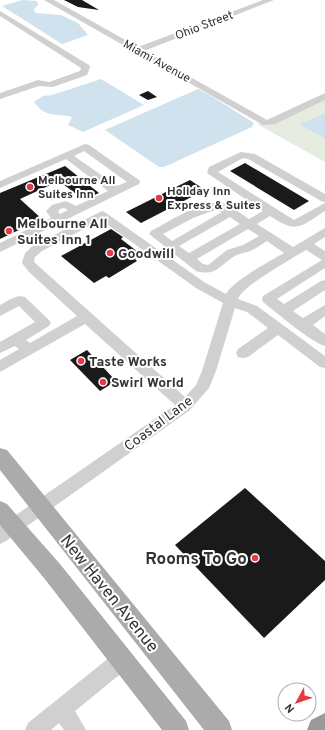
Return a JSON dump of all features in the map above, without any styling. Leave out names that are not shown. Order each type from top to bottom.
[{"type":"highway","points":[[321,730],[325,727]]},
{"type":"main road","name":"New Haven Avenue","points":[[0,456],[220,730]]},
{"type":"main road","points":[[5,524],[52,572],[176,730]]},
{"type":"street","name":"Miami Avenue","points":[[48,0],[266,123],[272,122],[325,96]]},
{"type":"street","name":"Ohio Street","points":[[138,50],[270,0]]},
{"type":"street","points":[[0,13],[86,67],[84,73],[50,85],[38,83],[0,96]]},
{"type":"street","points":[[0,185],[85,147],[135,182],[76,210],[66,204],[56,207],[52,211],[53,214],[59,219],[0,248]]},
{"type":"street","points":[[67,155],[116,191]]},
{"type":"street","points":[[325,198],[251,156],[241,155],[213,169],[212,173],[293,224],[298,223],[325,206]]},
{"type":"street","points":[[267,236],[247,248],[231,253],[208,269],[200,268],[156,234],[212,206],[222,206],[293,253]]},
{"type":"street","points":[[179,252],[249,224],[271,211]]},
{"type":"street","points":[[166,260],[179,252],[231,212]]},
{"type":"street","points":[[185,406],[33,269],[28,262],[29,256],[38,248],[102,214],[200,285],[230,301],[252,309],[325,363]]},
{"type":"street","name":"Coastal Lane","points":[[5,524],[41,507],[185,406],[202,388],[209,371],[233,293],[251,279],[325,232]]},
{"type":"street","points":[[306,244],[324,260],[268,299],[324,339]]},
{"type":"street","points":[[284,311],[325,284]]},
{"type":"street","points":[[0,311],[20,300],[44,323],[0,348]]},
{"type":"street","points":[[303,325],[325,310]]},
{"type":"street","points":[[0,367],[87,317]]},
{"type":"street","points":[[243,353],[278,328]]},
{"type":"street","points":[[16,339],[29,350]]},
{"type":"street","points":[[35,730],[122,660]]},
{"type":"street","points":[[61,708],[76,730]]},
{"type":"shaded area","points":[[325,96],[325,113],[298,124],[325,139],[325,162],[257,124],[271,122]]},
{"type":"water","points":[[22,0],[37,1],[38,5],[34,9],[35,13],[61,15],[78,23],[88,35],[62,44],[2,6]]},
{"type":"water","points":[[101,79],[144,105],[83,132],[68,125],[72,117],[46,113],[42,111],[34,102],[43,96],[52,95]]},
{"type":"water","points":[[198,89],[254,123],[252,127],[164,167],[159,167],[105,130]]},
{"type":"water","points":[[325,113],[325,139],[298,124]]},
{"type":"building","points":[[64,0],[82,0],[99,10],[78,7]]},
{"type":"building","points":[[148,91],[157,97],[148,100],[139,95]]},
{"type":"building","points":[[245,163],[309,201],[294,210],[230,171]]},
{"type":"building","points":[[65,166],[99,193],[84,200],[59,181],[20,199],[42,219],[0,239],[0,193]]},
{"type":"building","points":[[190,180],[205,190],[141,223],[126,212]]},
{"type":"building","points":[[111,229],[123,237],[121,239],[142,255],[135,259],[137,261],[109,278],[106,276],[94,283],[61,256]]},
{"type":"building","points":[[87,350],[116,381],[100,391],[70,360]]},
{"type":"building","points":[[245,488],[325,561],[325,580],[264,638],[175,545]]},
{"type":"place","name":"Melbourne All Suites Inn","points":[[30,187]]},
{"type":"place","name":"Holiday Inn Express & Suites","points":[[159,198]]},
{"type":"place","name":"Melbourne All Suites Inn 1","points":[[9,231]]},
{"type":"place","name":"Goodwill","points":[[110,253]]},
{"type":"place","name":"Taste Works","points":[[81,361]]},
{"type":"place","name":"Swirl World","points":[[103,382]]},
{"type":"place","name":"Rooms To Go","points":[[255,558]]}]
